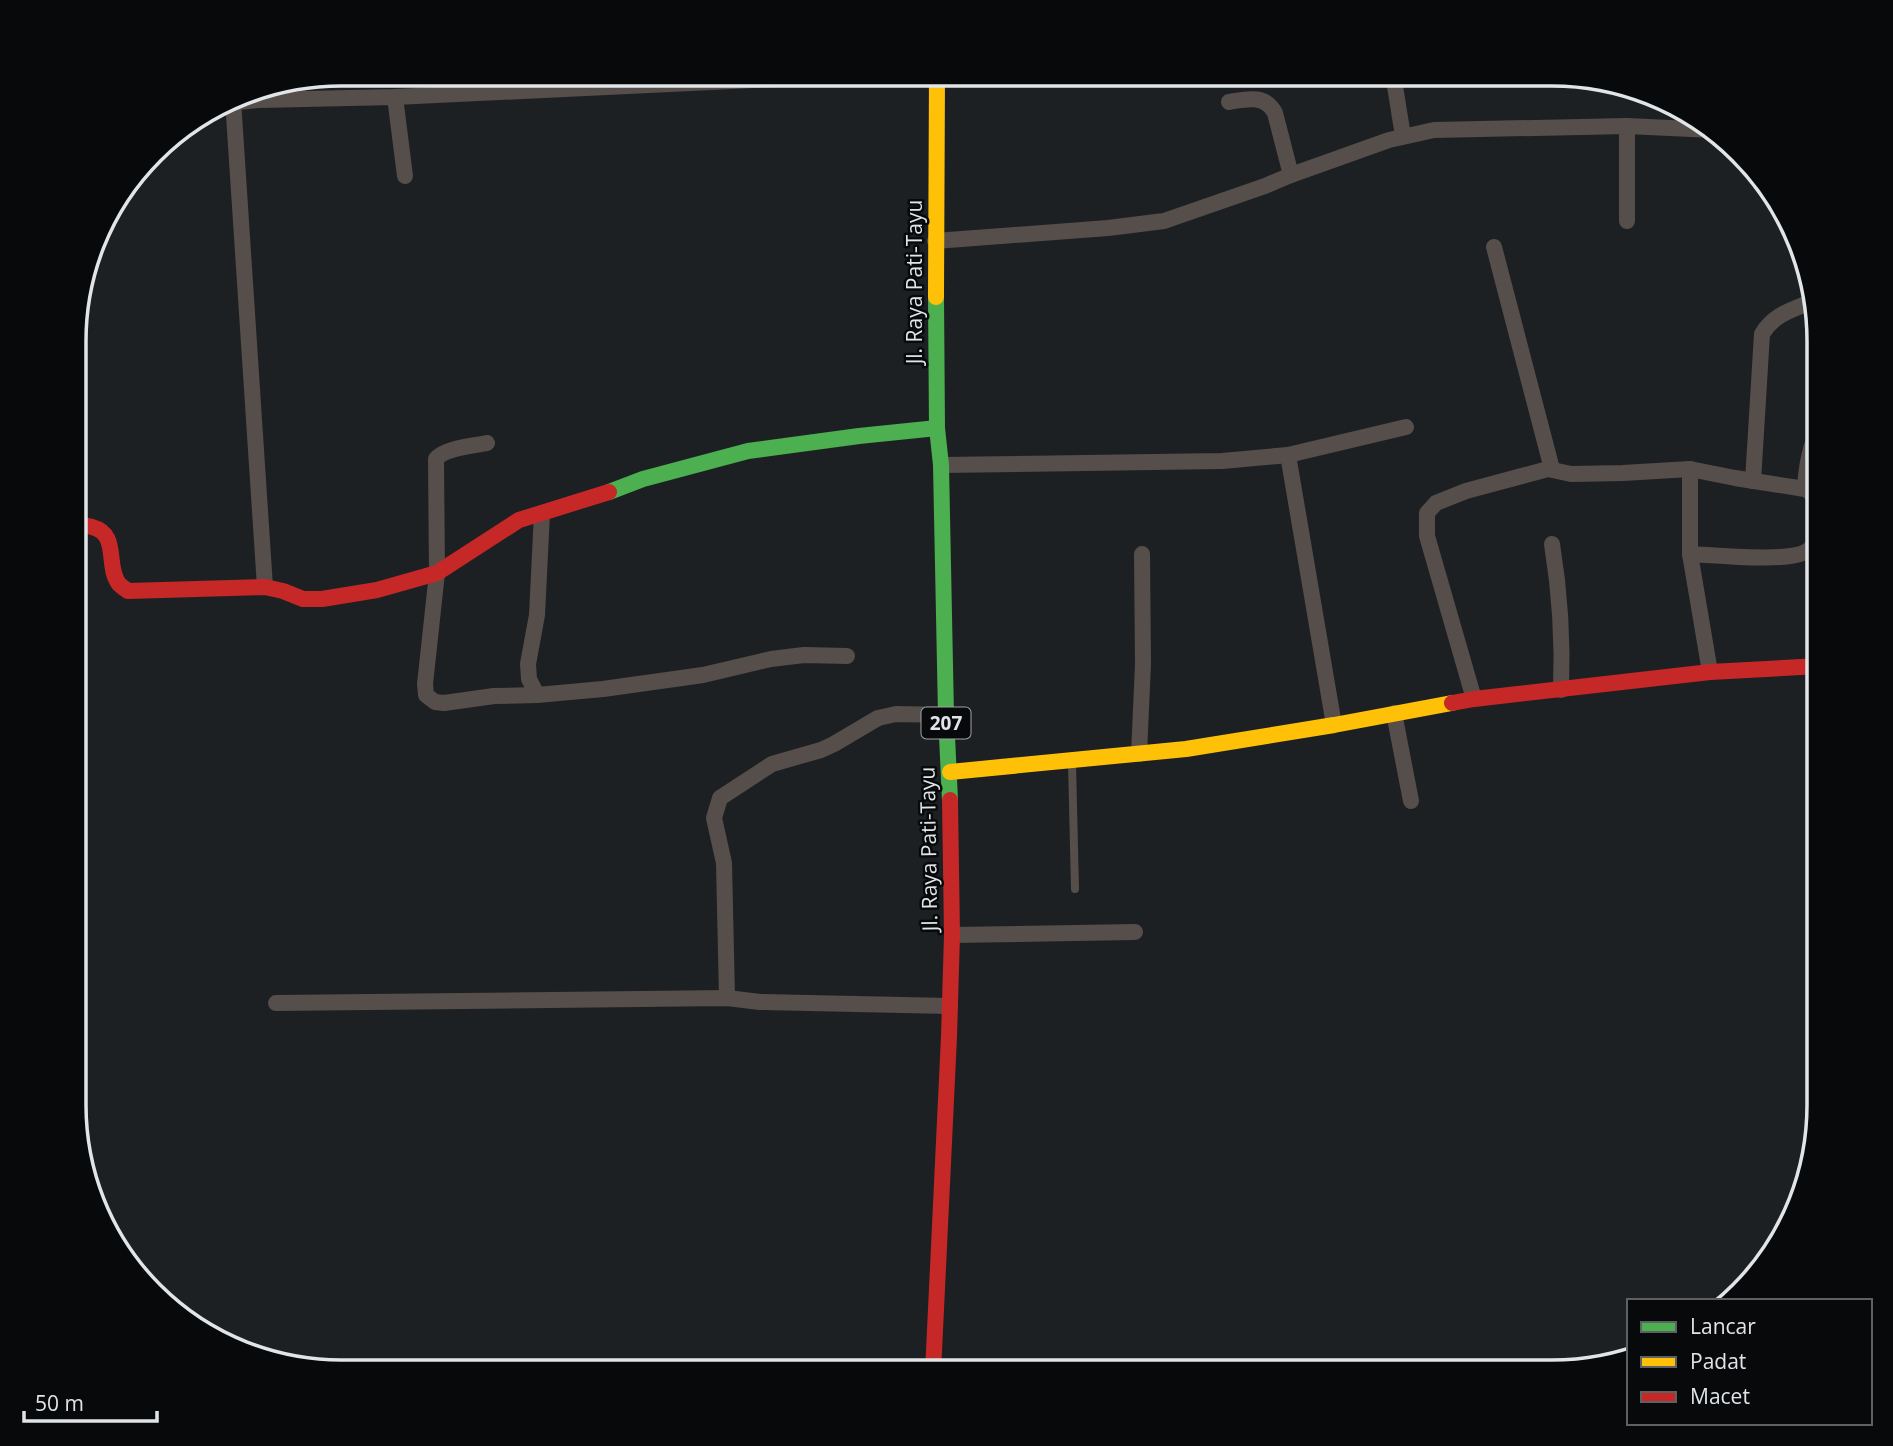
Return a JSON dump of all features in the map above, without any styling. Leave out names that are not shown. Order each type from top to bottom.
[{"type":"street","points":[[256,100],[627,86]]},
{"type":"street","name":"Jl. Raya Pati-Tayu","points":[[934,1360],[951,935],[950,772],[946,715],[941,466],[937,428],[937,86]]},
{"type":"street","points":[[1395,86],[1403,136]]},
{"type":"street","points":[[395,97],[405,176]]},
{"type":"street","points":[[1229,102],[1263,100],[1272,107],[1291,175]]},
{"type":"street","points":[[232,110],[265,587]]},
{"type":"street","points":[[935,241],[1164,222],[1403,136],[1434,130],[1627,126],[1694,129]]},
{"type":"street","points":[[1627,126],[1627,221]]},
{"type":"street","points":[[1494,247],[1552,469]]},
{"type":"street","points":[[1753,481],[1762,334],[1769,323],[1805,305]]},
{"type":"street","points":[[941,466],[1222,461],[1288,455],[1406,427]]},
{"type":"street","points":[[86,526],[105,531],[117,581],[128,591],[265,587],[303,599],[322,599],[377,590],[437,573],[519,520],[643,479],[748,451],[937,428]]},
{"type":"street","points":[[487,443],[444,452],[436,459],[437,573],[425,684],[429,699],[444,703],[494,696],[603,689],[703,675],[771,659],[804,655],[847,656]]},
{"type":"street","points":[[1288,455],[1334,725]]},
{"type":"street","points":[[1474,699],[1427,536],[1427,513],[1436,503],[1466,491],[1552,469],[1571,474],[1690,469],[1805,489],[1807,467]]},
{"type":"street","points":[[1690,469],[1690,554],[1710,672]]},
{"type":"street","points":[[537,695],[528,679],[528,664],[537,615],[542,513]]},
{"type":"street","points":[[1552,544],[1561,615],[1560,690]]},
{"type":"street","points":[[1690,554],[1783,557],[1807,551]]},
{"type":"street","points":[[1139,754],[1143,664],[1142,554]]},
{"type":"street","points":[[950,772],[1186,750],[1474,699],[1710,672],[1807,667]]},
{"type":"street","points":[[1394,713],[1411,801]]},
{"type":"street","points":[[727,998],[724,863],[715,818],[720,799],[772,764],[821,750],[878,718],[896,714],[946,715]]},
{"type":"street","points":[[951,935],[1135,932]]},
{"type":"street","points":[[276,1003],[727,998],[760,1002],[950,1006]]},
{"type":"lane","points":[[1072,760],[1076,889]]},
{"type":"traffic: fast","points":[[936,297],[937,428],[941,465],[950,800]]},
{"type":"traffic: fast","points":[[609,492],[643,479],[748,451],[937,428]]},
{"type":"traffic: slow","points":[[936,297],[937,86]]},
{"type":"traffic: slow","points":[[950,772],[1186,749],[1452,703]]},
{"type":"traffic: jam","points":[[86,525],[106,536],[115,577],[128,591],[265,587],[303,599],[322,599],[377,590],[437,573],[519,520],[609,492]]},
{"type":"traffic: jam","points":[[1452,703],[1710,672],[1807,667]]},
{"type":"traffic: jam","points":[[934,1360],[952,935],[950,800]]}]
